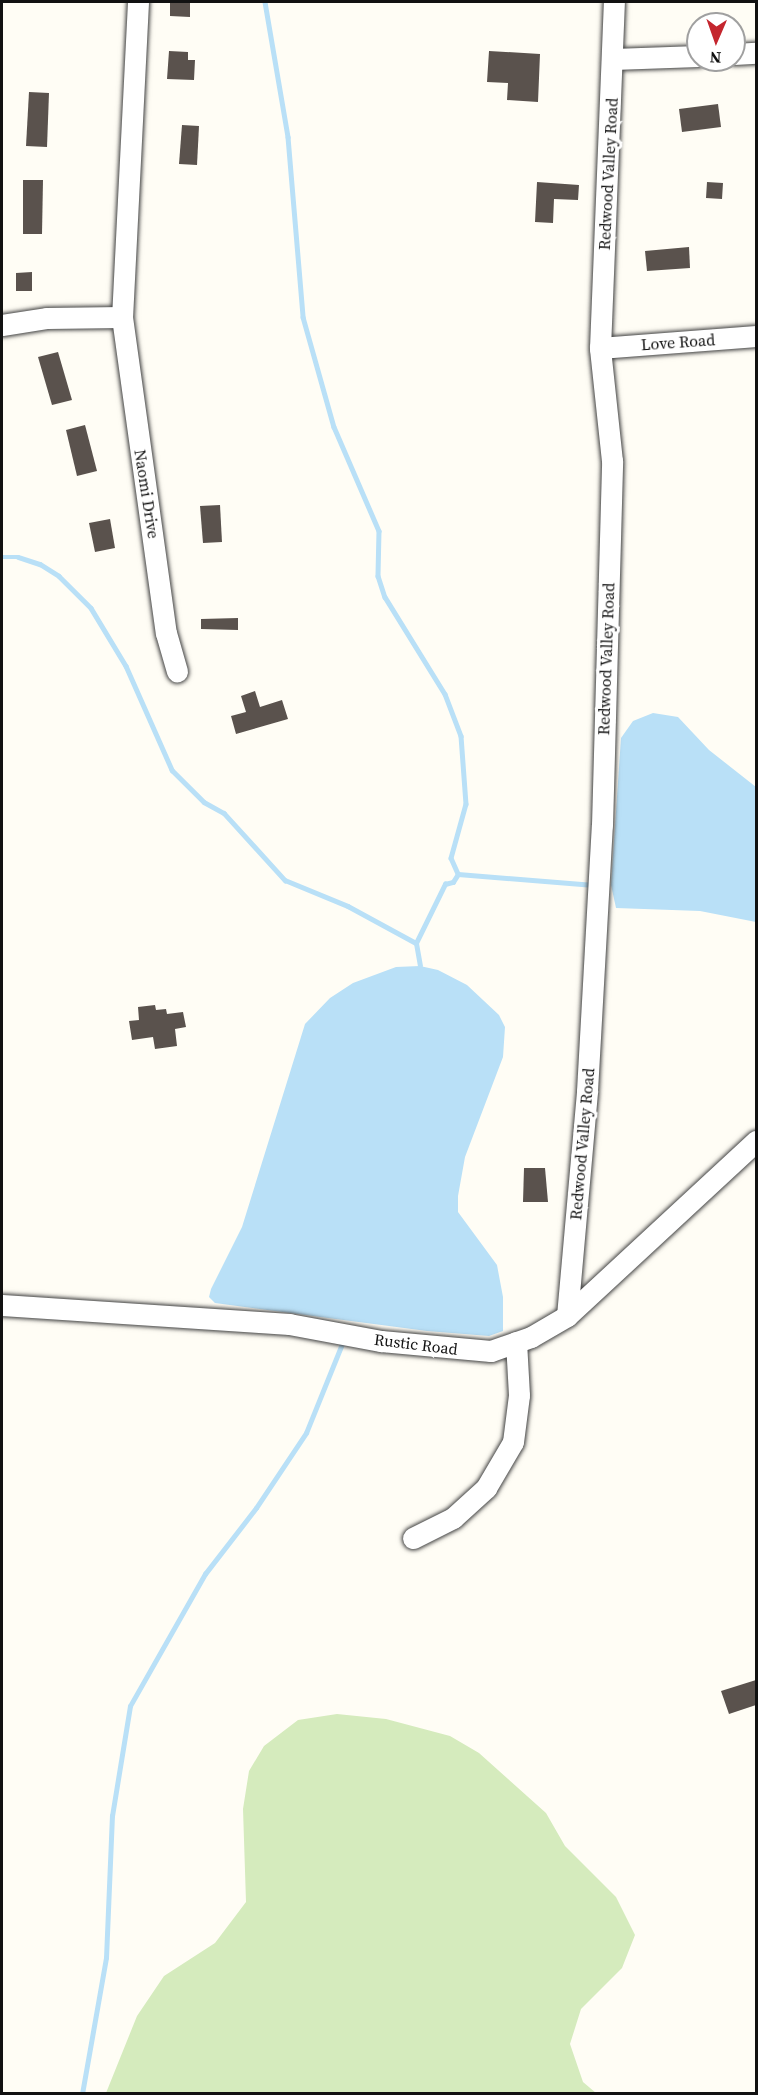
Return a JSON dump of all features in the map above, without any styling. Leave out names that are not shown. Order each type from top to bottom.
[{"type":"street","name":"Naomi Drive","points":[[138,2],[122,317],[166,633],[177,671]]},
{"type":"street","name":"Redwood Valley Road","points":[[567,1316],[587,1091],[602,825],[612,461],[600,348],[614,59],[614,2]]},
{"type":"street","points":[[614,59],[686,56]]},
{"type":"street","points":[[2,325],[47,318],[122,317]]},
{"type":"street","name":"Love Road","points":[[600,348],[756,336]]},
{"type":"street","name":"Rustic Road","points":[[2,1305],[289,1324],[453,1349],[491,1352],[567,1316],[756,1142]]},
{"type":"street","points":[[413,1538],[453,1518],[486,1488],[513,1442],[519,1395],[516,1342]]},
{"type":"green space","points":[[337,1714],[386,1719],[450,1736],[479,1753],[546,1813],[565,1846],[616,1897],[635,1935],[622,1968],[581,2009],[570,2044],[583,2082],[596,2093],[106,2093],[137,2016],[164,1976],[215,1943],[246,1902],[243,1809],[249,1771],[264,1746],[298,1720]]},
{"type":"water","points":[[653,713],[678,717],[709,750],[756,787],[756,922],[700,911],[616,908],[611,885],[621,738],[633,721]]},
{"type":"water","points":[[420,966],[438,970],[467,985],[499,1015],[505,1027],[503,1057],[465,1157],[458,1196],[458,1212],[497,1265],[503,1297],[503,1331],[489,1336],[427,1331],[215,1303],[209,1297],[211,1289],[242,1227],[305,1024],[330,998],[353,983],[396,967]]},
{"type":"building","points":[[170,2],[190,2],[190,17],[170,16]]},
{"type":"building","points":[[169,51],[188,52],[188,60],[195,60],[194,80],[167,79]]},
{"type":"building","points":[[489,51],[540,54],[538,102],[507,100],[508,83],[487,82]]},
{"type":"building","points":[[29,92],[49,93],[47,147],[26,146]]},
{"type":"building","points":[[718,104],[721,127],[682,132],[679,109]]},
{"type":"building","points":[[182,125],[199,126],[197,165],[179,164]]},
{"type":"building","points":[[23,180],[43,180],[42,234],[23,234]]},
{"type":"building","points":[[537,182],[579,185],[578,200],[554,199],[553,223],[535,222]]},
{"type":"building","points":[[707,182],[723,183],[722,199],[706,198]]},
{"type":"building","points":[[689,247],[690,268],[647,271],[645,251]]},
{"type":"building","points":[[32,272],[32,291],[16,291],[16,273]]},
{"type":"building","points":[[58,352],[72,400],[52,405],[38,357]]},
{"type":"building","points":[[85,425],[97,471],[77,476],[66,430]]},
{"type":"building","points":[[220,505],[222,542],[203,543],[200,506]]},
{"type":"building","points":[[110,519],[115,548],[95,552],[89,523]]},
{"type":"building","points":[[238,618],[238,630],[201,629],[201,619]]},
{"type":"building","points":[[255,691],[260,707],[282,700],[288,719],[236,734],[231,716],[246,712],[241,696]]},
{"type":"building","points":[[155,1005],[156,1010],[166,1009],[167,1014],[183,1012],[186,1027],[175,1029],[177,1046],[155,1049],[153,1037],[132,1040],[129,1021],[139,1020],[138,1007]]},
{"type":"building","points":[[524,1168],[545,1168],[548,1202],[523,1202]]},
{"type":"building","points":[[756,1680],[756,1705],[729,1714],[721,1691]]},
{"type":"waterway","points":[[265,2],[288,137],[303,317],[334,427],[379,531],[378,576],[385,597],[445,694],[461,736],[466,804],[451,858],[458,874]]},
{"type":"waterway","points":[[2,557],[18,557],[40,564],[59,576],[91,608],[126,666],[172,770],[204,802],[224,813],[285,880],[348,906],[416,943]]},
{"type":"waterway","points":[[420,966],[416,943],[445,884],[453,882],[458,874],[594,885]]},
{"type":"waterway","points":[[82,2094],[106,1958],[112,1816],[130,1706],[205,1574],[256,1508],[306,1433],[344,1339]]}]
